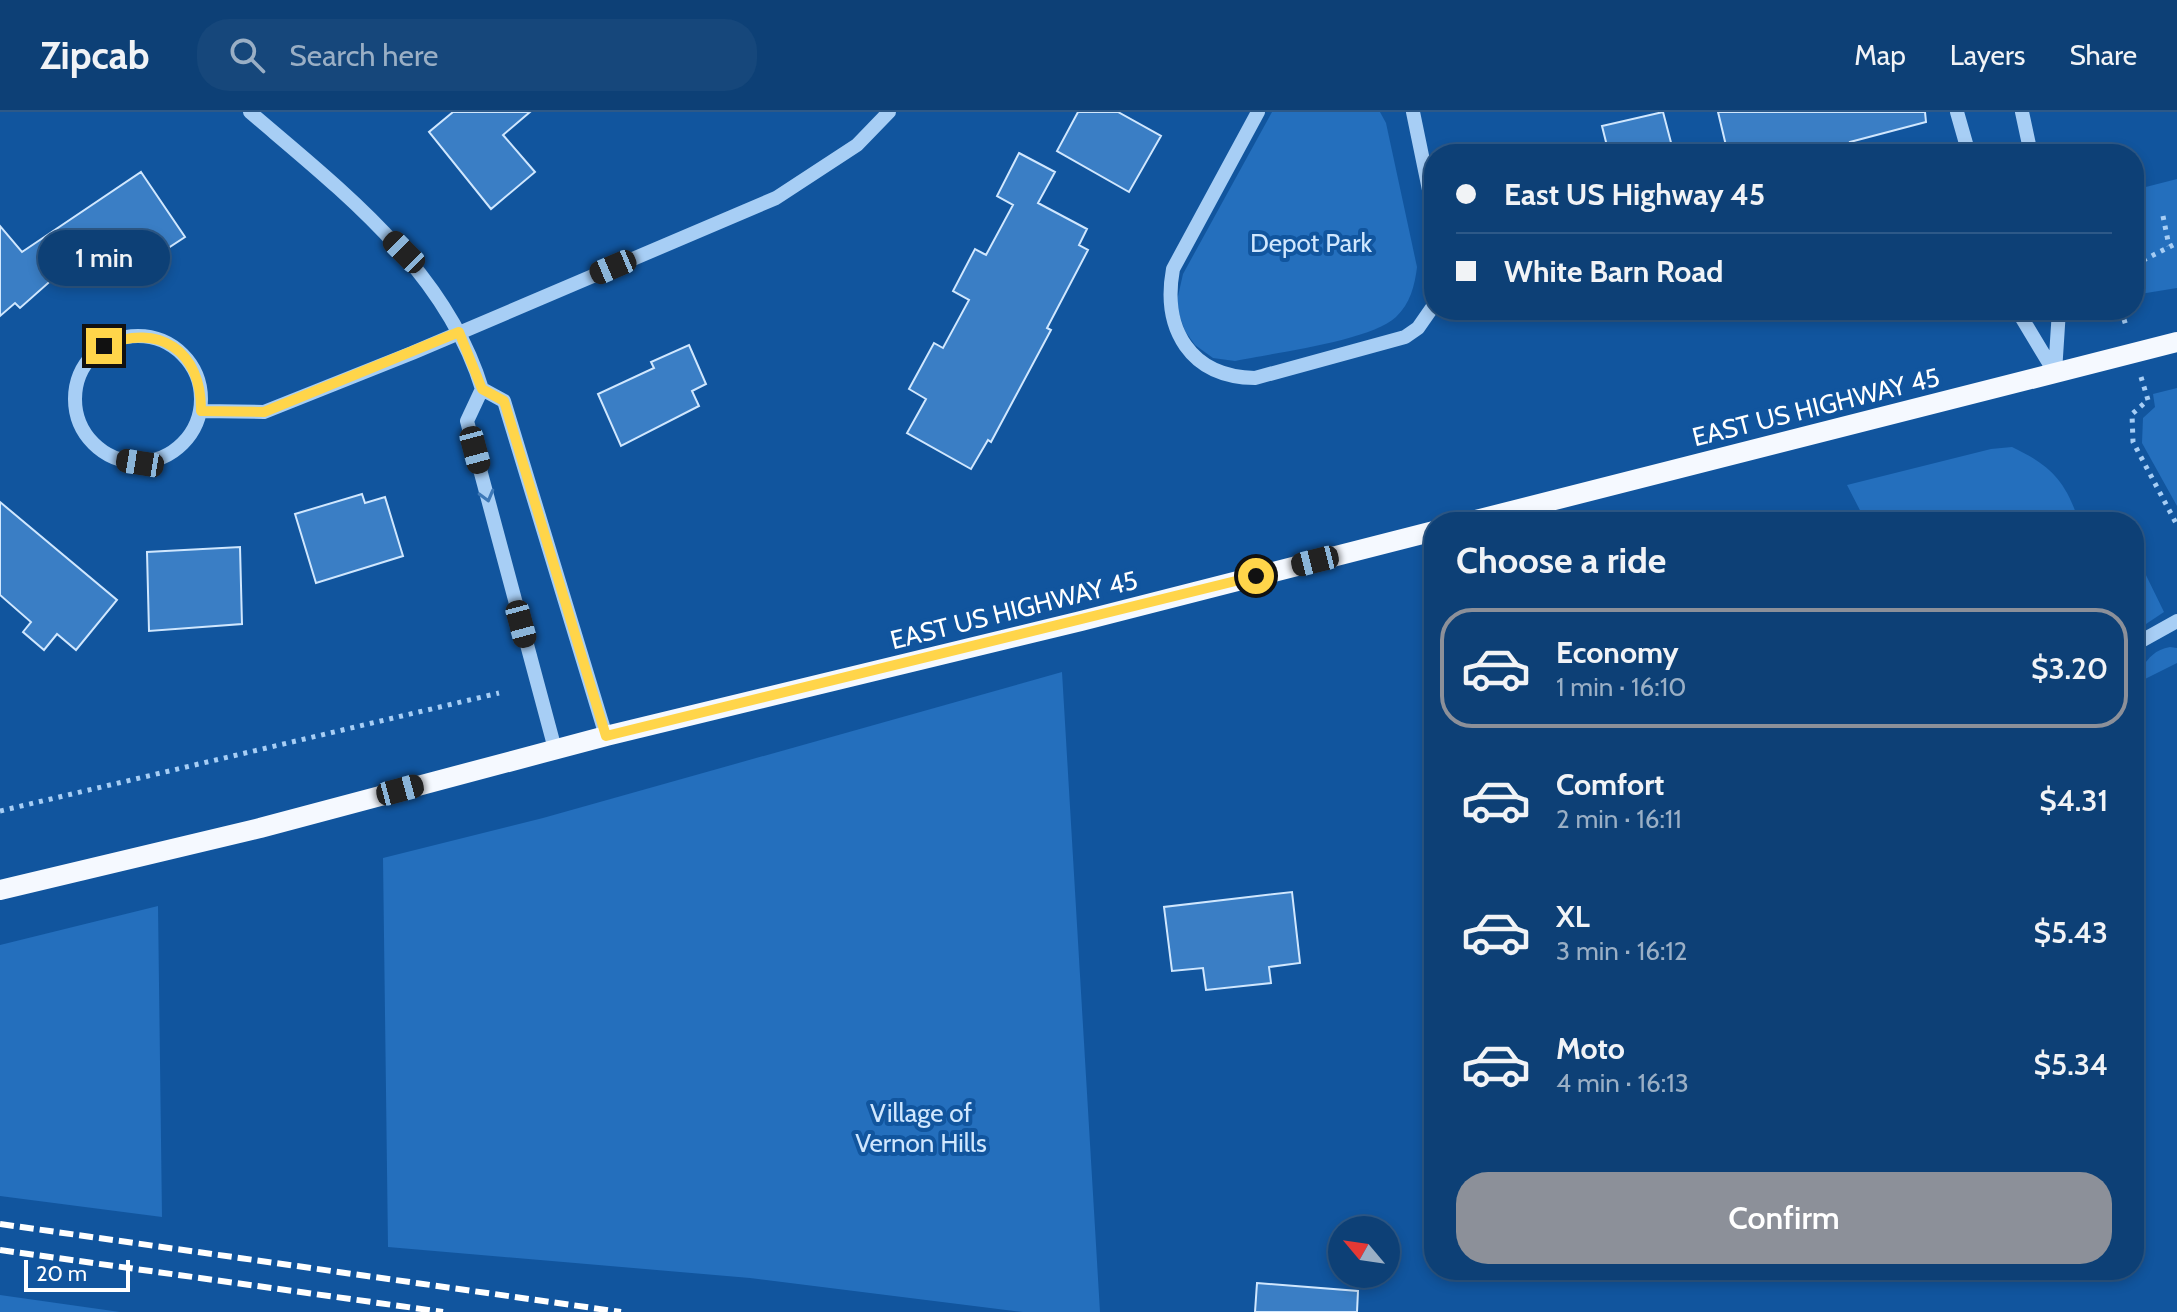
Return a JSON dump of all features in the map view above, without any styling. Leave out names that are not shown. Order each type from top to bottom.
[{"type":"main road","name":"EAST US HIGHWAY 45","points":[[1507,512],[2177,342]]},
{"type":"main road","name":"EAST US HIGHWAY 45","points":[[0,890],[260,828],[606,736],[1424,536]]},
{"type":"street","points":[[250,112],[341,190],[404,252],[459,332],[482,389],[504,401],[606,736]]},
{"type":"street","points":[[201,411],[264,412],[776,198],[857,145],[889,112]]},
{"type":"street","points":[[1258,112],[1173,269],[1168,295],[1175,328],[1186,347],[1214,371],[1238,378],[1255,378],[1405,337],[1424,319]]},
{"type":"street","points":[[1413,112],[1424,165]]},
{"type":"street","points":[[1957,112],[1966,144]]},
{"type":"street","points":[[2022,112],[2029,144]]},
{"type":"street","points":[[2023,320],[2055,373]]},
{"type":"street","points":[[2055,373],[2058,320]]},
{"type":"street","points":[[142,336],[163,340],[181,351],[194,369],[201,389],[201,411],[194,431],[180,448],[161,458],[140,463],[119,460],[101,450],[86,436],[78,418],[75,398],[79,377],[89,360],[104,346],[122,338],[142,336]]},
{"type":"street","points":[[482,389],[467,421],[555,749]]},
{"type":"street","points":[[2144,639],[2177,621]]},
{"type":"path","points":[[2163,216],[2169,246]]},
{"type":"path","points":[[2144,260],[2177,243]]},
{"type":"path","points":[[2148,400],[2132,414],[2133,442],[2177,525]]},
{"type":"path","points":[[0,811],[499,693]]},
{"type":"green space","name":"Depot Park","points":[[1272,112],[1380,112],[1386,123],[1417,267],[1415,281],[1401,312],[1366,333],[1235,361],[1213,358],[1195,345],[1185,331],[1176,305],[1183,274]]},
{"type":"green space","points":[[2177,179],[2177,288],[2144,293],[2144,187]]},
{"type":"green space","points":[[2177,388],[2177,506],[2142,443],[2143,418],[2155,407],[2153,394]]},
{"type":"green space","points":[[2012,447],[2037,461],[2062,485],[2075,512],[1861,512],[1847,485],[1991,449]]},
{"type":"green space","points":[[2144,571],[2164,612],[2144,625]]},
{"type":"green space","points":[[2177,648],[2177,663],[2144,680],[2144,665],[2156,652]]},
{"type":"green space","name":"Village of Vernon Hills","points":[[1062,672],[1100,1312],[1023,1312],[750,1278],[388,1247],[383,858],[543,818]]},
{"type":"green space","points":[[158,906],[162,1217],[0,1196],[0,945]]},
{"type":"green space","points":[[0,1295],[120,1312],[0,1312]]},
{"type":"building","points":[[453,112],[530,112],[503,135],[535,172],[491,209],[429,132]]},
{"type":"building","points":[[1078,112],[1118,112],[1161,136],[1129,192],[1057,151]]},
{"type":"building","points":[[1663,112],[1671,144],[1606,144],[1602,126]]},
{"type":"building","points":[[1718,112],[1925,112],[1926,122],[1851,144],[1726,144]]},
{"type":"building","points":[[1019,153],[1055,172],[1038,203],[1087,229],[1079,245],[1088,250],[1047,328],[1051,330],[991,442],[988,440],[971,469],[907,433],[926,399],[909,389],[934,343],[943,348],[969,300],[953,291],[975,249],[986,255],[1013,205],[997,196]]},
{"type":"building","points":[[141,172],[185,237],[153,258],[140,237],[92,269],[82,253],[20,308],[15,303],[0,316],[0,226],[22,252]]},
{"type":"building","points":[[689,345],[706,384],[692,391],[699,406],[621,446],[598,394],[654,368],[651,362]]},
{"type":"building","points":[[362,494],[365,503],[385,497],[403,556],[316,583],[295,514]]},
{"type":"building","points":[[0,502],[117,600],[76,650],[57,634],[44,650],[23,632],[31,622],[0,595]]},
{"type":"building","points":[[240,547],[242,624],[149,631],[147,552]]},
{"type":"building","points":[[1292,892],[1300,963],[1269,967],[1271,983],[1206,990],[1203,968],[1172,971],[1164,907]]},
{"type":"building","points":[[1257,1283],[1358,1291],[1357,1312],[1255,1312]]},
{"type":"railway","points":[[0,1224],[621,1312]]},
{"type":"railway","points":[[0,1250],[443,1312]]},
{"type":"route","points":[[104,346],[122,338],[142,336],[163,340],[181,351],[194,369],[201,389],[201,411],[264,412],[459,332],[482,389],[504,401],[588,668],[606,736],[1256,576]]}]
